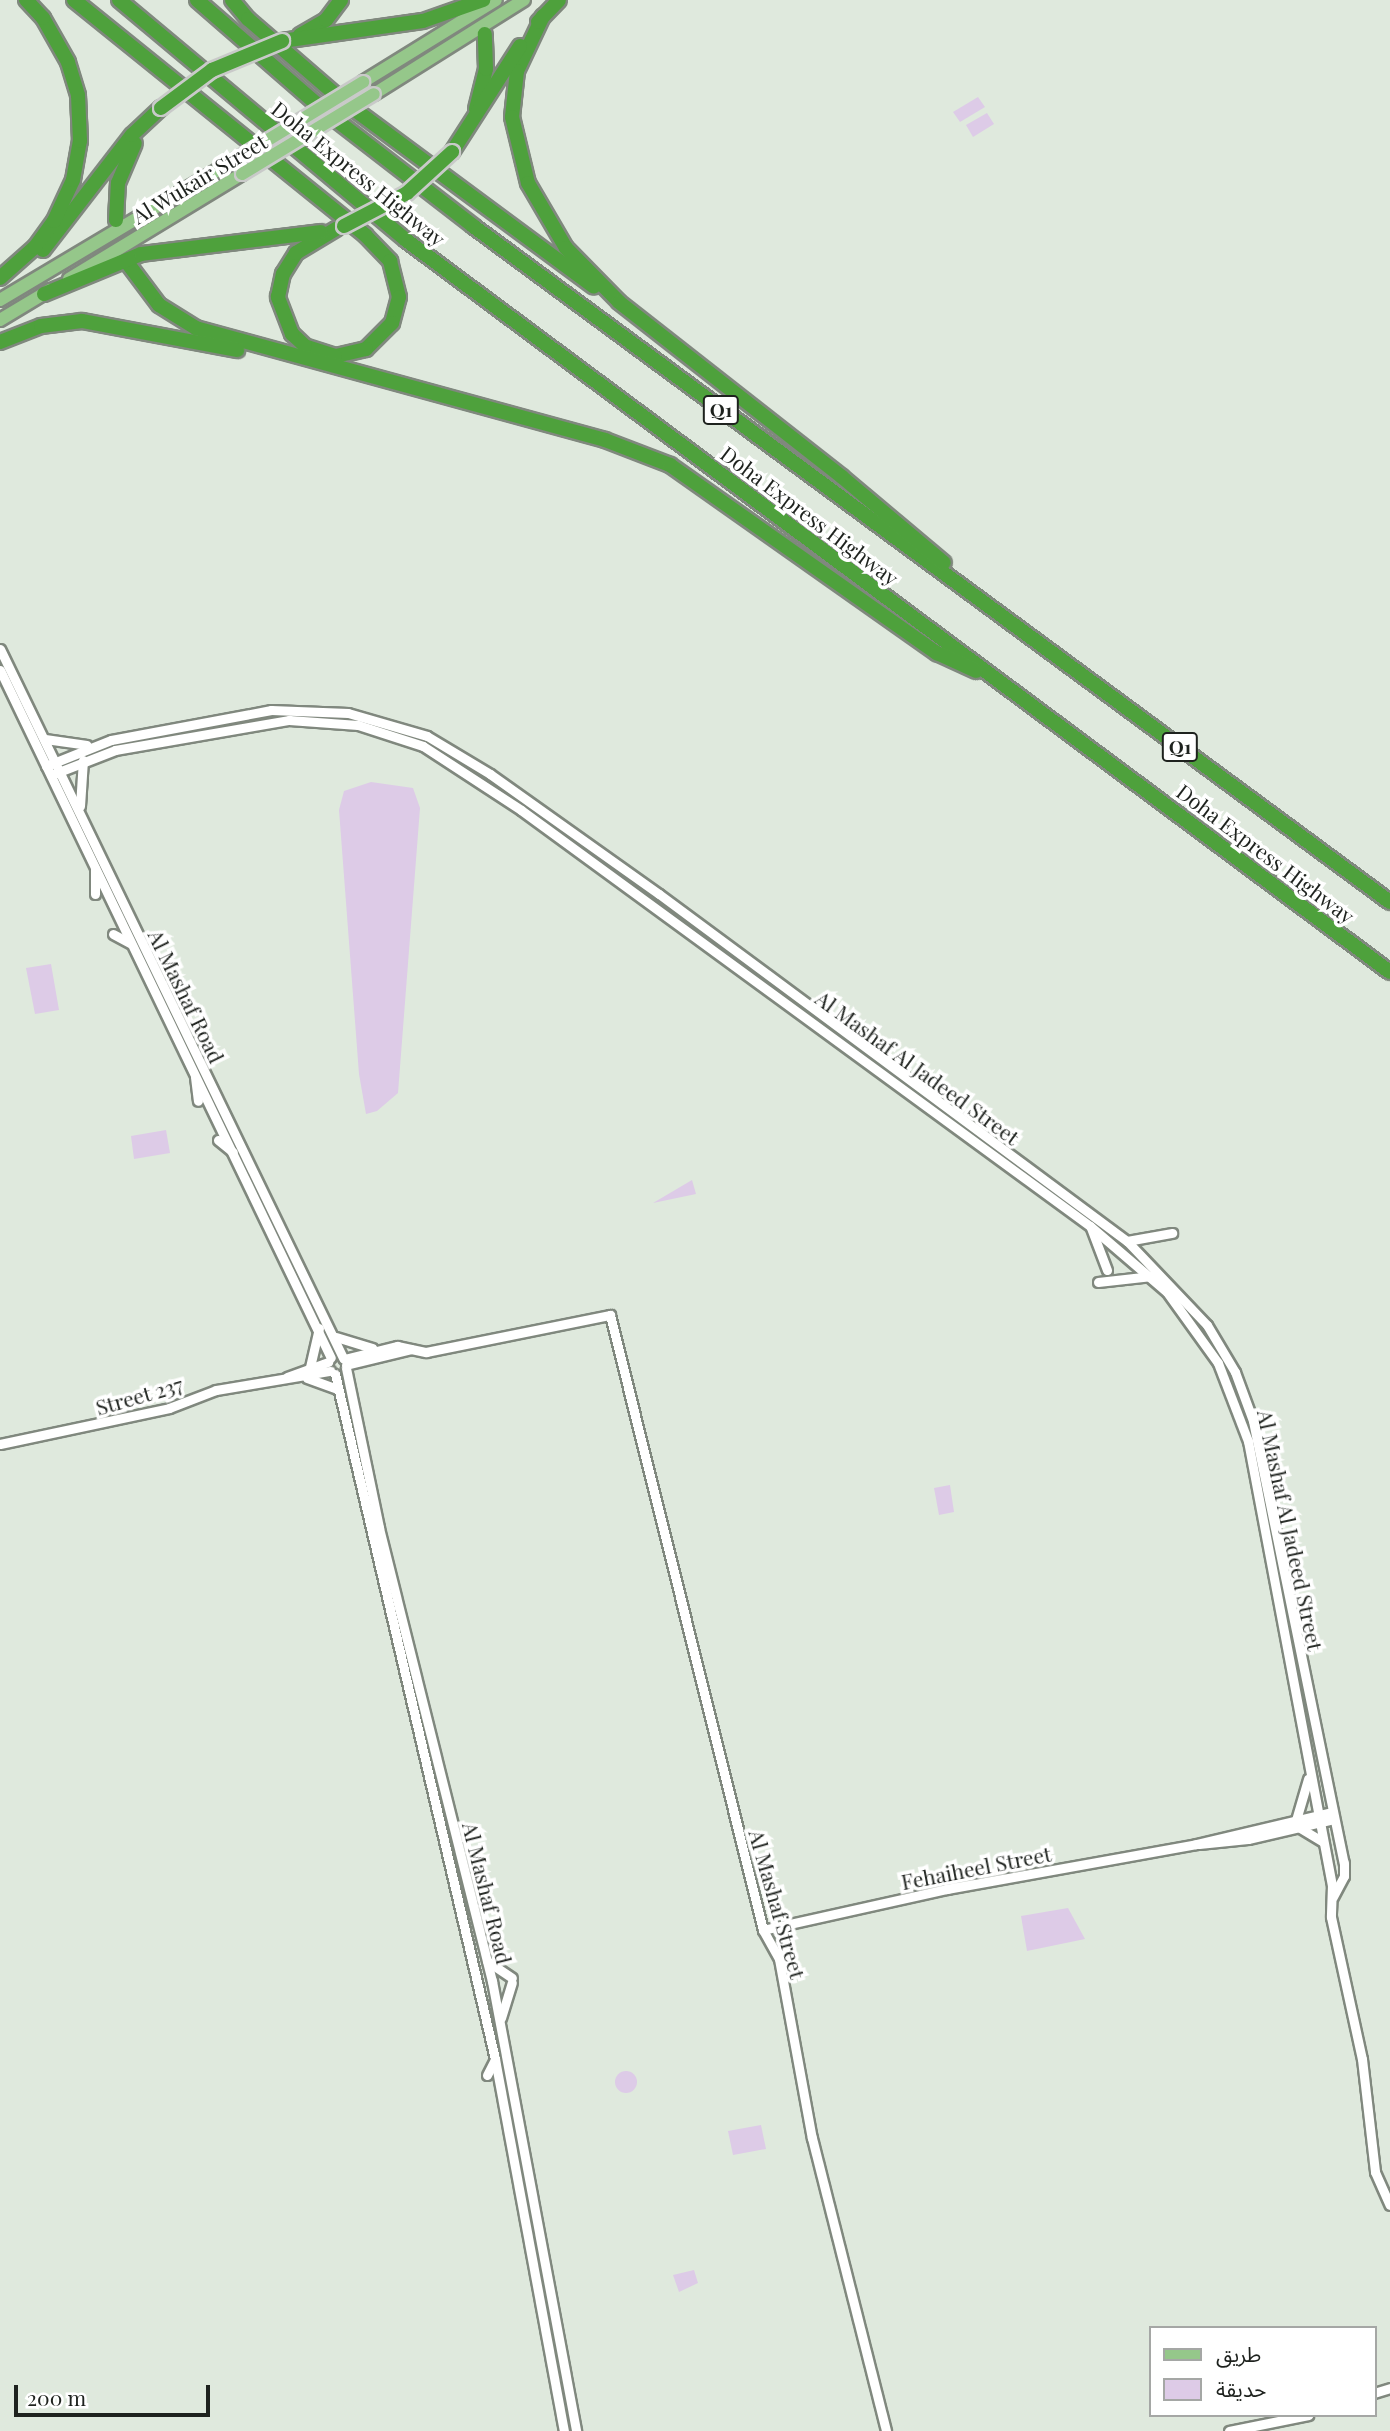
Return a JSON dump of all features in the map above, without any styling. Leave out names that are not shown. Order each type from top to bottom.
[{"type":"highway","points":[[0,280],[35,247],[54,222],[73,180],[80,141],[78,95],[68,62],[43,18],[26,0]]},
{"type":"highway","points":[[74,0],[366,236],[390,261],[399,297],[392,323],[366,349],[335,356],[305,346],[292,334],[278,297],[283,274],[296,253],[340,227],[407,193],[452,152],[543,16],[559,0]]},
{"type":"highway","name":"Doha Express Highway","points":[[119,0],[406,240],[1390,972]]},
{"type":"highway","name":"Doha Express Highway","points":[[197,0],[424,189],[1390,902]]},
{"type":"highway","points":[[232,0],[248,19],[384,133],[619,302],[910,532],[970,591]]},
{"type":"highway","points":[[0,280],[57,236],[132,135],[157,112],[212,70],[326,20],[341,0]]},
{"type":"highway","points":[[285,40],[423,21],[483,0]]},
{"type":"highway","points":[[543,16],[514,84],[512,117],[519,158],[554,231],[619,302]]},
{"type":"highway","points":[[466,133],[484,84],[485,34]]},
{"type":"highway","points":[[116,220],[122,170],[157,112]]},
{"type":"highway","points":[[44,294],[141,254],[340,227]]},
{"type":"highway","points":[[129,265],[147,293],[184,322],[321,364],[649,455],[697,480],[937,653],[993,677]]},
{"type":"highway","points":[[0,342],[41,326],[82,321],[321,364]]},
{"type":"main road","name":"Al Wukair Street","points":[[0,300],[496,0]]},
{"type":"main road","name":"Al Wukair Street","points":[[0,320],[524,0]]},
{"type":"street","name":"Al Mashaf Road","points":[[0,649],[336,1337],[345,1363],[406,1641],[487,1961],[576,2431]]},
{"type":"street","name":"Al Mashaf Road","points":[[0,670],[319,1326],[338,1388],[495,2059],[564,2431]]},
{"type":"street","name":"Al Mashaf Al Jadeed Street","points":[[48,771],[92,745],[285,709],[370,717],[427,736],[490,774],[659,894],[1127,1241],[1198,1313],[1235,1372],[1258,1438],[1286,1591],[1345,1868],[1332,1899]]},
{"type":"street","name":"Al Mashaf Al Jadeed Street","points":[[58,766],[115,750],[289,720],[358,725],[423,747],[521,810],[1090,1226],[1152,1276],[1200,1333],[1233,1393],[1248,1441],[1323,1842],[1332,1899],[1331,1917],[1364,2076],[1375,2172],[1390,2205]]},
{"type":"street","points":[[45,739],[92,745]]},
{"type":"street","points":[[80,811],[83,760]]},
{"type":"street","points":[[95,867],[95,894]]},
{"type":"street","points":[[113,933],[132,943]]},
{"type":"street","points":[[195,1072],[198,1101]]},
{"type":"street","points":[[218,1140],[235,1153]]},
{"type":"street","points":[[1090,1226],[1107,1270]]},
{"type":"street","points":[[1127,1241],[1172,1233]]},
{"type":"street","points":[[1098,1282],[1152,1276]]},
{"type":"street","name":"Al Mashaf Street","points":[[411,1349],[426,1352],[595,1314],[610,1315],[621,1347],[763,1930],[779,1959],[812,2138],[886,2431]]},
{"type":"street","points":[[310,1367],[319,1326]]},
{"type":"street","points":[[336,1337],[381,1349],[411,1349]]},
{"type":"street","points":[[331,1366],[381,1349]]},
{"type":"street","points":[[331,1366],[361,1362],[411,1349]]},
{"type":"street","points":[[350,1392],[361,1362]]},
{"type":"street","name":"Street 237","points":[[286,1377],[310,1367],[331,1366]]},
{"type":"street","name":"Street 237","points":[[0,1444],[104,1424],[169,1408],[216,1390],[286,1377],[301,1377],[331,1366]]},
{"type":"street","points":[[301,1377],[338,1388]]},
{"type":"street","points":[[1266,1543],[1278,1585],[1286,1591]]},
{"type":"street","points":[[1309,1774],[1298,1824],[1323,1842]]},
{"type":"street","name":"Fehaiheel Street","points":[[763,1930],[947,1889],[1196,1844],[1333,1815]]},
{"type":"street","points":[[487,1961],[512,1980],[500,2024]]},
{"type":"street","points":[[487,2075],[495,2059]]},
{"type":"street","points":[[561,2356],[574,2371]]},
{"type":"street","points":[[1229,2431],[1298,2417]]},
{"type":"green space","points":[[978,97],[985,107],[960,122],[953,112]]},
{"type":"green space","points":[[987,113],[994,124],[973,137],[966,125]]},
{"type":"green space","points":[[371,782],[413,788],[420,808],[398,1093],[377,1111],[366,1114],[359,1074],[339,810],[344,791]]},
{"type":"green space","points":[[51,964],[59,1010],[35,1014],[26,968]]},
{"type":"green space","points":[[166,1130],[170,1153],[134,1159],[131,1136]]},
{"type":"green space","points":[[692,1180],[696,1194],[653,1203]]},
{"type":"green space","points":[[950,1485],[954,1512],[939,1515],[934,1488]]},
{"type":"green space","points":[[1068,1908],[1085,1939],[1027,1951],[1021,1916]]},
{"type":"green space","points":[[626,2071],[634,2074],[637,2082],[634,2090],[626,2093],[618,2090],[615,2082],[618,2074]]},
{"type":"green space","points":[[761,2125],[766,2149],[733,2155],[728,2131]]},
{"type":"green space","points":[[694,2270],[698,2283],[679,2292],[673,2275]]}]
